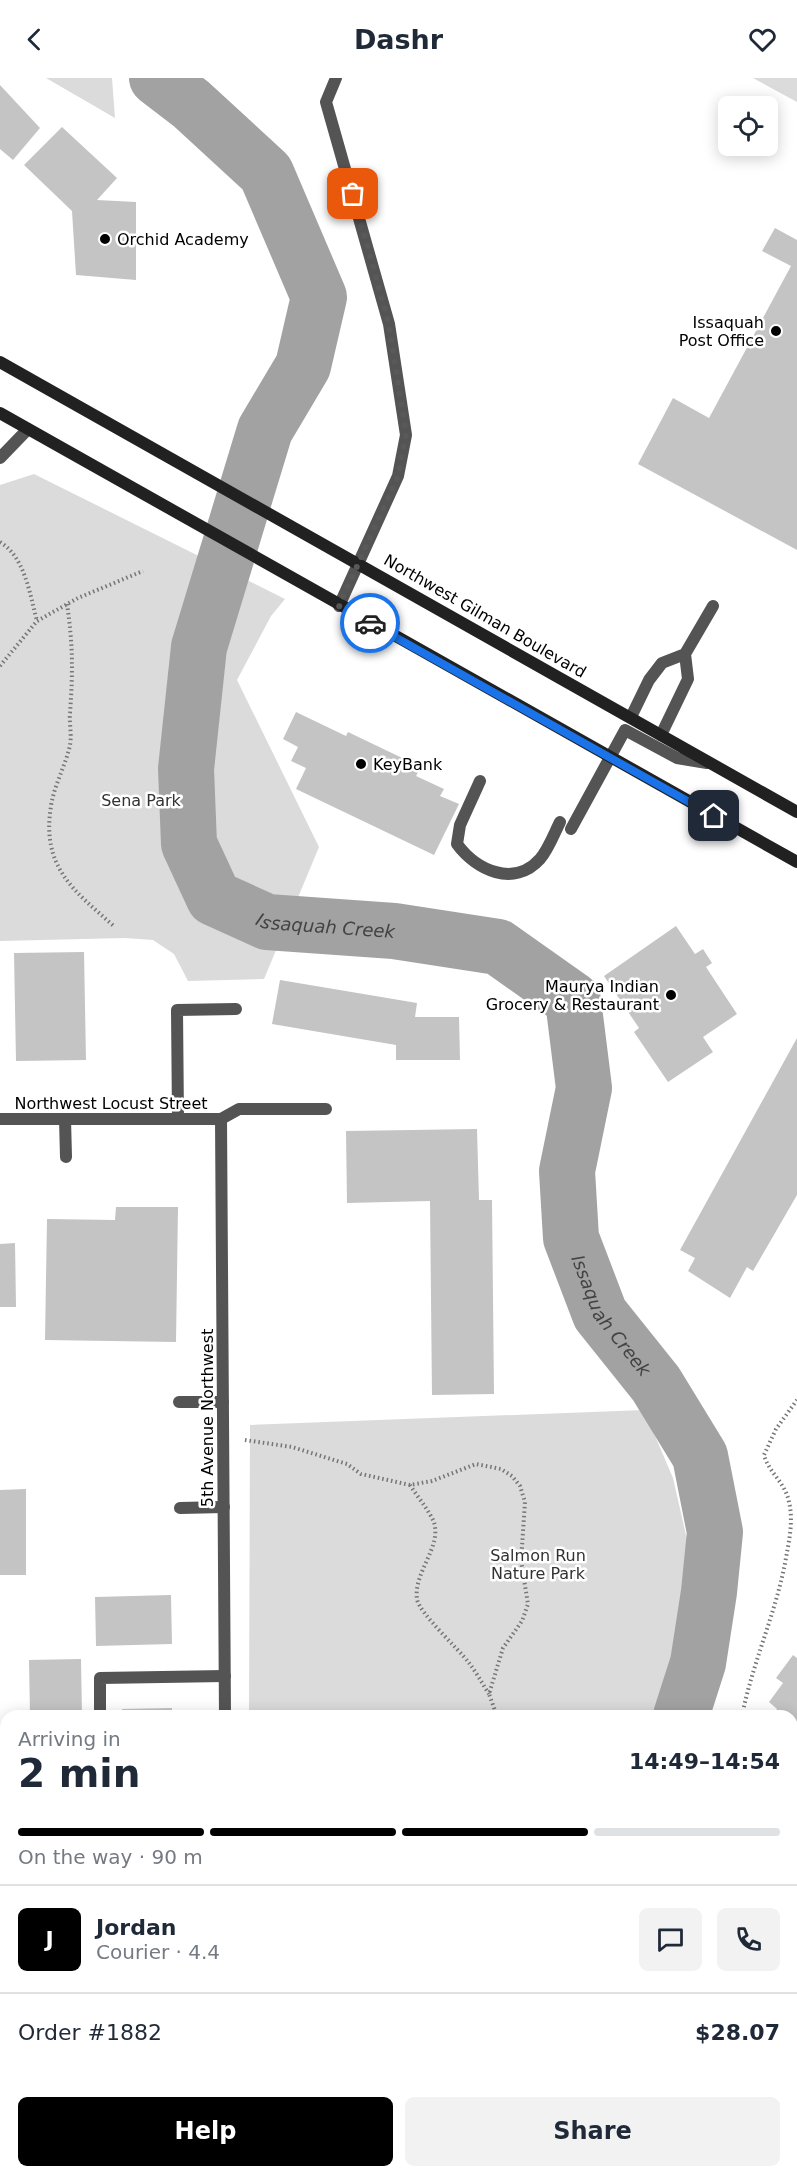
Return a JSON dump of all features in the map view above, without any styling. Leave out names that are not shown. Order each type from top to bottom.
[{"type":"street","points":[[336,78],[326,102],[389,324],[406,435],[398,476],[339,606]]},
{"type":"street","name":"Northwest Gilman Boulevard","points":[[0,362],[797,812]]},
{"type":"street","points":[[0,413],[797,862]]},
{"type":"street","points":[[0,458],[28,429]]},
{"type":"street","points":[[661,735],[688,679],[685,654],[712,606]]},
{"type":"street","points":[[631,717],[649,680],[662,663],[685,654]]},
{"type":"street","points":[[480,781],[460,825],[457,844],[466,856],[487,870],[503,875],[525,870],[540,859],[566,826],[625,730],[677,758],[711,763]]},
{"type":"street","points":[[178,1119],[177,1010],[236,1009]]},
{"type":"street","points":[[221,1119],[239,1109],[326,1109]]},
{"type":"street","name":"Northwest Locust Street","points":[[0,1119],[221,1119]]},
{"type":"street","points":[[65,1119],[66,1157]]},
{"type":"street","name":"5th Avenue Northwest","points":[[221,1119],[225,1710]]},
{"type":"street","points":[[179,1402],[223,1402]]},
{"type":"street","points":[[180,1508],[224,1507]]},
{"type":"street","points":[[100,1710],[100,1678],[225,1676]]},
{"type":"path","points":[[0,542],[15,558],[26,580],[37,621]]},
{"type":"path","points":[[0,666],[37,621],[67,604],[143,571]]},
{"type":"path","points":[[67,604],[74,670],[70,744],[51,806],[50,842],[55,865],[75,892],[115,927]]},
{"type":"path","points":[[744,1710],[782,1583],[790,1534],[790,1504],[784,1485],[767,1465],[764,1455],[776,1429],[797,1400]]},
{"type":"path","points":[[223,1439],[264,1441],[292,1447],[332,1458],[347,1464],[361,1474],[410,1485],[432,1481],[476,1464],[501,1469],[512,1476],[520,1486],[525,1502],[521,1561],[528,1604],[522,1621],[503,1648],[489,1694]]},
{"type":"path","points":[[410,1485],[433,1521],[435,1532],[418,1582],[417,1600],[420,1609],[445,1633],[470,1665],[489,1694],[495,1710]]},
{"type":"green space","points":[[46,78],[112,78],[115,118]]},
{"type":"green space","points":[[753,78],[797,78],[797,102]]},
{"type":"green space","name":"Sena Park","points":[[34,474],[285,599],[271,616],[237,680],[319,847],[264,979],[188,981],[174,954],[153,940],[125,938],[0,941],[0,485]]},
{"type":"green space","name":"Salmon Run Nature Park","points":[[644,1410],[673,1478],[691,1557],[684,1653],[665,1710],[249,1710],[250,1425]]},
{"type":"building","points":[[0,85],[40,128],[13,160],[0,149]]},
{"type":"building","points":[[62,127],[117,178],[97,200],[136,202],[136,280],[76,275],[72,211],[24,165]]},
{"type":"building","name":"Issaquah Post Office","points":[[775,228],[797,240],[797,550],[638,464],[673,398],[709,418],[791,266],[762,251]]},
{"type":"building","points":[[296,712],[346,736],[348,732],[421,767],[416,776],[444,789],[440,796],[459,804],[434,855],[296,789],[306,768],[291,761],[298,747],[283,739]]},
{"type":"building","name":"Maurya Indian Grocery & Restaurant","points":[[676,926],[695,954],[703,949],[712,963],[706,967],[737,1014],[703,1037],[713,1052],[668,1082],[634,1032],[639,1028],[604,976]]},
{"type":"building","points":[[84,952],[86,1060],[16,1061],[14,953]]},
{"type":"building","points":[[280,980],[417,1003],[415,1017],[459,1017],[460,1060],[396,1060],[396,1045],[272,1024]]},
{"type":"building","points":[[797,1038],[797,1195],[753,1271],[747,1267],[730,1298],[688,1271],[695,1258],[680,1250]]},
{"type":"building","points":[[477,1129],[479,1200],[492,1200],[494,1394],[432,1395],[430,1201],[347,1203],[346,1131]]},
{"type":"building","points":[[116,1207],[178,1207],[176,1342],[45,1340],[47,1219],[115,1220]]},
{"type":"building","points":[[15,1243],[16,1307],[0,1307],[0,1244]]},
{"type":"building","points":[[26,1489],[26,1575],[0,1575],[0,1490]]},
{"type":"building","points":[[171,1595],[172,1644],[96,1646],[95,1597]]},
{"type":"building","points":[[793,1655],[797,1658],[797,1710],[776,1710],[769,1702],[783,1683],[776,1678]]},
{"type":"building","points":[[81,1659],[82,1710],[30,1710],[29,1660]]},
{"type":"building","points":[[172,1708],[172,1710],[122,1710]]},
{"type":"waterway","name":"Issaquah Creek","points":[[157,78],[191,104],[266,173],[319,297],[303,366],[265,430],[199,647],[186,769],[189,844],[214,898],[267,922],[394,931],[498,947],[573,1000],[584,1088],[567,1171],[571,1238],[600,1314],[656,1384],[700,1456],[715,1532],[698,1663],[683,1710]]},
{"type":"way so far","points":[[353,194],[374,262],[389,324],[406,435],[398,476],[339,606],[370,623]]},
{"type":"place","name":"Orchid Academy","points":[[105,239]]},
{"type":"place","name":"Issaquah Post Office","points":[[776,331]]},
{"type":"place","name":"KeyBank","points":[[361,764]]},
{"type":"place","name":"Maurya Indian Grocery & Restaurant","points":[[671,995]]},
{"type":"route","points":[[370,623],[714,816]]}]
